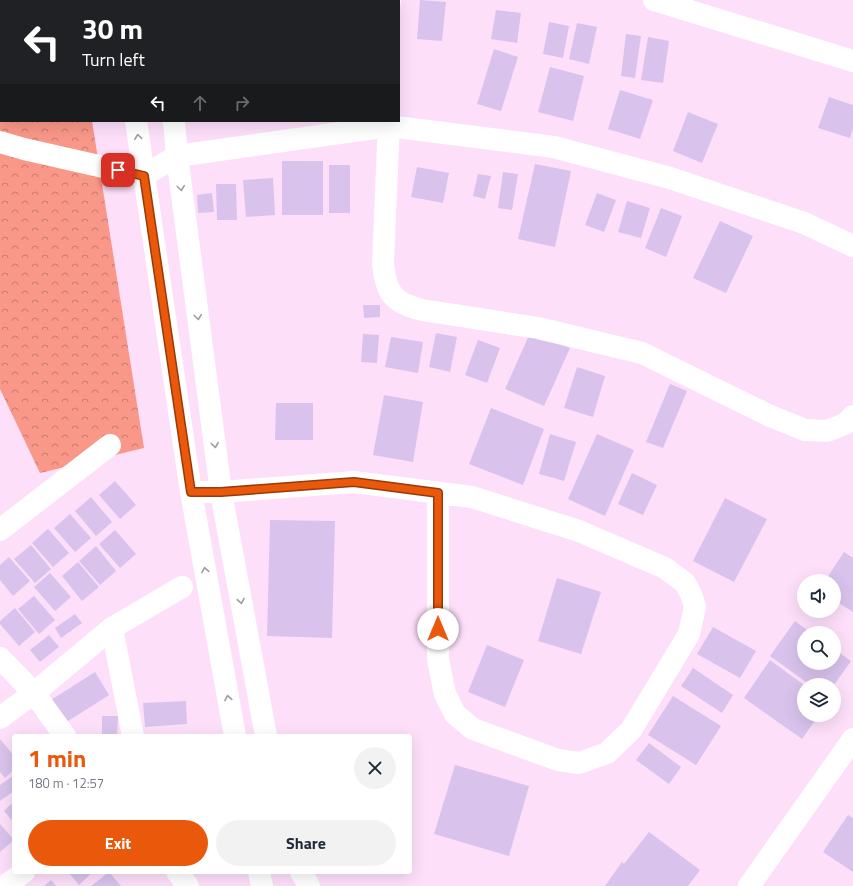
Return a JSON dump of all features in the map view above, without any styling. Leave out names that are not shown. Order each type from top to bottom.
[{"type":"street","points":[[654,0],[853,61]]},
{"type":"street","points":[[136,122],[191,492],[235,734]]},
{"type":"street","points":[[174,122],[177,156],[221,492],[266,734]]},
{"type":"street","points":[[0,142],[24,149],[144,176],[177,156],[389,123],[554,147],[670,178],[804,223],[853,246]]},
{"type":"street","points":[[389,123],[384,270],[385,282],[393,297],[405,306],[538,328],[642,353],[768,415],[805,430],[827,431],[845,424],[853,416]]},
{"type":"street","points":[[0,530],[110,445]]},
{"type":"street","points":[[191,492],[221,492],[354,482],[472,497],[579,531],[665,568],[685,583],[695,607],[689,634],[631,730],[607,752],[579,763],[558,760],[473,729],[455,714],[445,694],[438,659],[438,493]]},
{"type":"street","points":[[0,718],[34,693],[112,628],[182,587]]},
{"type":"street","points":[[112,628],[133,734]]},
{"type":"street","points":[[0,658],[34,693],[64,734]]},
{"type":"street","points":[[749,886],[853,739]]},
{"type":"street","points":[[5,886],[21,874]]},
{"type":"street","points":[[179,874],[188,886]]},
{"type":"street","points":[[260,874],[262,886]]},
{"type":"street","points":[[302,874],[309,886]]},
{"type":"green space","points":[[0,122],[92,122],[144,448],[40,473],[0,389]]},
{"type":"building","points":[[420,0],[446,2],[442,41],[417,39]]},
{"type":"building","points":[[496,10],[521,13],[517,43],[491,39]]},
{"type":"building","points":[[549,22],[569,26],[563,58],[543,54]]},
{"type":"building","points":[[577,23],[597,27],[589,64],[569,59]]},
{"type":"building","points":[[626,34],[641,36],[635,78],[621,76]]},
{"type":"building","points":[[648,37],[669,41],[663,83],[641,80]]},
{"type":"building","points":[[494,49],[518,57],[501,111],[477,104]]},
{"type":"building","points":[[550,67],[584,76],[573,121],[538,112]]},
{"type":"building","points":[[620,90],[653,100],[640,139],[608,129]]},
{"type":"building","points":[[829,97],[853,105],[853,128],[850,138],[818,128]]},
{"type":"building","points":[[688,112],[718,124],[702,163],[673,151]]},
{"type":"building","points":[[282,161],[323,161],[323,215],[282,215]]},
{"type":"building","points":[[535,164],[571,171],[555,247],[518,239]]},
{"type":"building","points":[[329,165],[350,165],[350,213],[329,213]]},
{"type":"building","points":[[417,167],[449,173],[443,203],[411,197]]},
{"type":"building","points":[[503,172],[518,174],[512,210],[498,208]]},
{"type":"building","points":[[478,174],[491,176],[485,199],[473,196]]},
{"type":"building","points":[[273,178],[275,215],[246,217],[243,180]]},
{"type":"building","points":[[216,184],[236,184],[237,220],[217,220]]},
{"type":"building","points":[[212,193],[214,212],[198,213],[197,195]]},
{"type":"building","points":[[597,193],[616,200],[604,232],[585,225]]},
{"type":"building","points":[[627,201],[650,208],[641,238],[618,232]]},
{"type":"building","points":[[661,208],[682,216],[666,257],[645,248]]},
{"type":"building","points":[[720,221],[753,236],[726,293],[693,278]]},
{"type":"building","points":[[363,305],[380,305],[380,317],[364,318]]},
{"type":"building","points":[[531,331],[570,348],[544,406],[505,389]]},
{"type":"building","points":[[436,333],[457,337],[450,372],[429,367]]},
{"type":"building","points":[[363,334],[379,335],[377,363],[361,362]]},
{"type":"building","points":[[391,337],[423,342],[418,373],[385,367]]},
{"type":"building","points":[[478,340],[500,348],[487,383],[465,375]]},
{"type":"building","points":[[577,367],[605,376],[593,417],[564,408]]},
{"type":"building","points":[[670,384],[687,391],[663,448],[646,442]]},
{"type":"building","points":[[384,395],[423,402],[413,462],[373,455]]},
{"type":"building","points":[[276,403],[313,403],[313,440],[275,440]]},
{"type":"building","points":[[491,408],[544,429],[523,485],[469,464]]},
{"type":"building","points":[[550,434],[576,442],[564,481],[539,474]]},
{"type":"building","points":[[597,434],[634,450],[605,516],[568,499]]},
{"type":"building","points":[[632,473],[657,485],[643,515],[618,504]]},
{"type":"building","points":[[115,481],[136,505],[120,519],[99,495]]},
{"type":"building","points":[[91,497],[112,522],[96,536],[75,511]]},
{"type":"building","points":[[725,498],[767,519],[734,582],[693,561]]},
{"type":"building","points":[[70,514],[91,538],[75,552],[54,528]]},
{"type":"building","points":[[270,520],[335,521],[332,638],[267,636]]},
{"type":"building","points":[[48,529],[69,553],[53,567],[32,543]]},
{"type":"building","points":[[115,530],[136,554],[120,568],[99,544]]},
{"type":"building","points":[[31,545],[51,569],[35,583],[14,559]]},
{"type":"building","points":[[96,546],[116,571],[100,585],[79,561]]},
{"type":"building","points":[[844,552],[853,558],[853,612],[841,604],[841,574],[830,574]]},
{"type":"building","points":[[9,557],[30,581],[13,596],[0,580],[0,565]]},
{"type":"building","points":[[78,562],[99,587],[82,601],[62,576]]},
{"type":"building","points":[[50,573],[71,597],[55,611],[34,587]]},
{"type":"building","points":[[557,578],[601,592],[581,654],[538,641]]},
{"type":"building","points":[[34,596],[55,620],[39,634],[18,609]]},
{"type":"building","points":[[15,608],[35,632],[19,646],[0,624],[0,621]]},
{"type":"building","points":[[75,614],[82,623],[61,638],[55,628]]},
{"type":"building","points":[[795,621],[802,626],[797,626],[797,670],[841,670],[841,654],[851,661],[839,678],[800,678],[770,656]]},
{"type":"building","points":[[713,627],[756,651],[740,678],[697,654]]},
{"type":"building","points":[[49,635],[59,647],[40,662],[30,650]]},
{"type":"building","points":[[487,645],[524,660],[505,707],[468,692]]},
{"type":"building","points":[[770,660],[797,680],[797,722],[814,722],[802,739],[744,698]]},
{"type":"building","points":[[693,668],[733,695],[722,713],[681,686]]},
{"type":"building","points":[[95,672],[109,695],[65,723],[51,700]]},
{"type":"building","points":[[673,696],[721,726],[696,765],[648,735]]},
{"type":"building","points":[[186,701],[187,724],[145,727],[143,703]]},
{"type":"building","points":[[102,716],[118,716],[117,734],[102,734]]},
{"type":"building","points":[[0,739],[12,754],[12,772],[5,778],[0,772]]},
{"type":"building","points":[[649,743],[681,767],[669,784],[636,760]]},
{"type":"building","points":[[455,765],[529,786],[509,856],[434,834]]},
{"type":"building","points":[[12,776],[12,792],[0,801],[0,785]]},
{"type":"building","points":[[12,803],[12,821],[4,811]]},
{"type":"building","points":[[848,815],[853,818],[853,872],[823,852]]},
{"type":"building","points":[[0,824],[12,838],[12,842],[0,852]]},
{"type":"building","points":[[649,832],[700,870],[688,886],[605,886],[622,862],[624,864]]},
{"type":"building","points":[[70,874],[91,874],[79,885]]},
{"type":"building","points":[[106,874],[111,874],[121,886],[91,886]]},
{"type":"building","points":[[51,880],[56,886],[44,886]]},
{"type":"route","points":[[118,170],[144,176],[191,492],[221,492],[354,482],[438,493],[438,629]]}]
